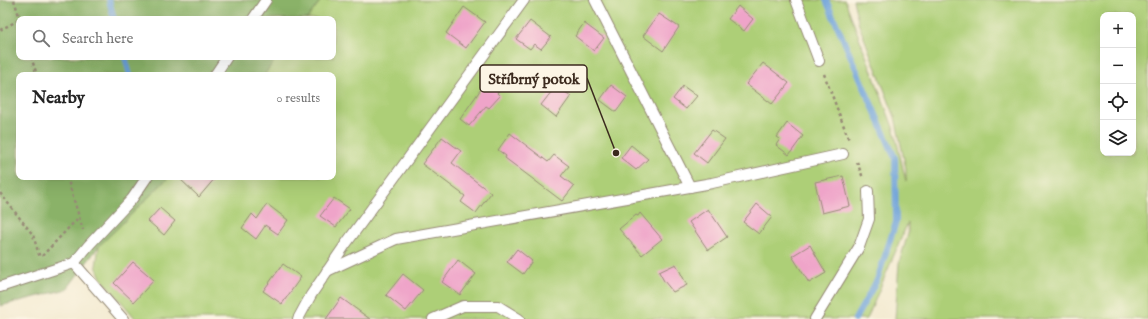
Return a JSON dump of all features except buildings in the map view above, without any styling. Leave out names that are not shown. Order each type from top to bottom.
[{"type":"lane","points":[[255,16],[266,0]]},
{"type":"lane","points":[[298,319],[311,295],[345,245],[524,0]]},
{"type":"lane","points":[[595,0],[690,187]]},
{"type":"lane","points":[[796,0],[819,61]]},
{"type":"lane","points":[[217,72],[225,60]]},
{"type":"lane","points":[[327,271],[396,239],[712,183],[843,154]]},
{"type":"lane","points":[[0,288],[74,263],[132,199],[145,180]]},
{"type":"lane","points":[[815,319],[859,247],[869,219],[868,192]]},
{"type":"lane","points":[[74,263],[123,319]]},
{"type":"lane","points":[[433,319],[463,306],[498,306],[519,319]]},
{"type":"path","points":[[14,0],[19,16]]},
{"type":"path","points":[[0,30],[16,21]]},
{"type":"path","points":[[32,60],[36,72]]},
{"type":"path","points":[[819,61],[850,145]]},
{"type":"path","points":[[856,158],[868,192]]},
{"type":"path","points":[[68,180],[88,246]]},
{"type":"path","points":[[0,193],[33,235],[41,258]]},
{"type":"path","points":[[34,260],[41,258],[79,217]]},
{"type":"green space","points":[[0,0],[321,0],[309,16],[16,16],[16,60],[275,60],[266,72],[16,72],[16,180],[166,180],[99,246],[67,289],[0,306]]},
{"type":"green space","points":[[321,0],[845,0],[894,130],[906,181],[906,169],[895,117],[859,25],[853,0],[1148,0],[1148,319],[895,319],[899,263],[908,234],[908,222],[867,319],[136,319],[101,278],[96,266],[99,246],[166,180],[336,180],[336,72],[266,72],[275,60],[336,60],[336,16],[309,16]]},
{"type":"waterway","points":[[109,0],[113,16]]},
{"type":"waterway","points":[[826,0],[895,158],[896,222],[877,280],[855,319]]},
{"type":"waterway","points":[[126,60],[129,72]]},
{"type":"place","name":"Stříbrný potok","points":[[616,153]]}]
